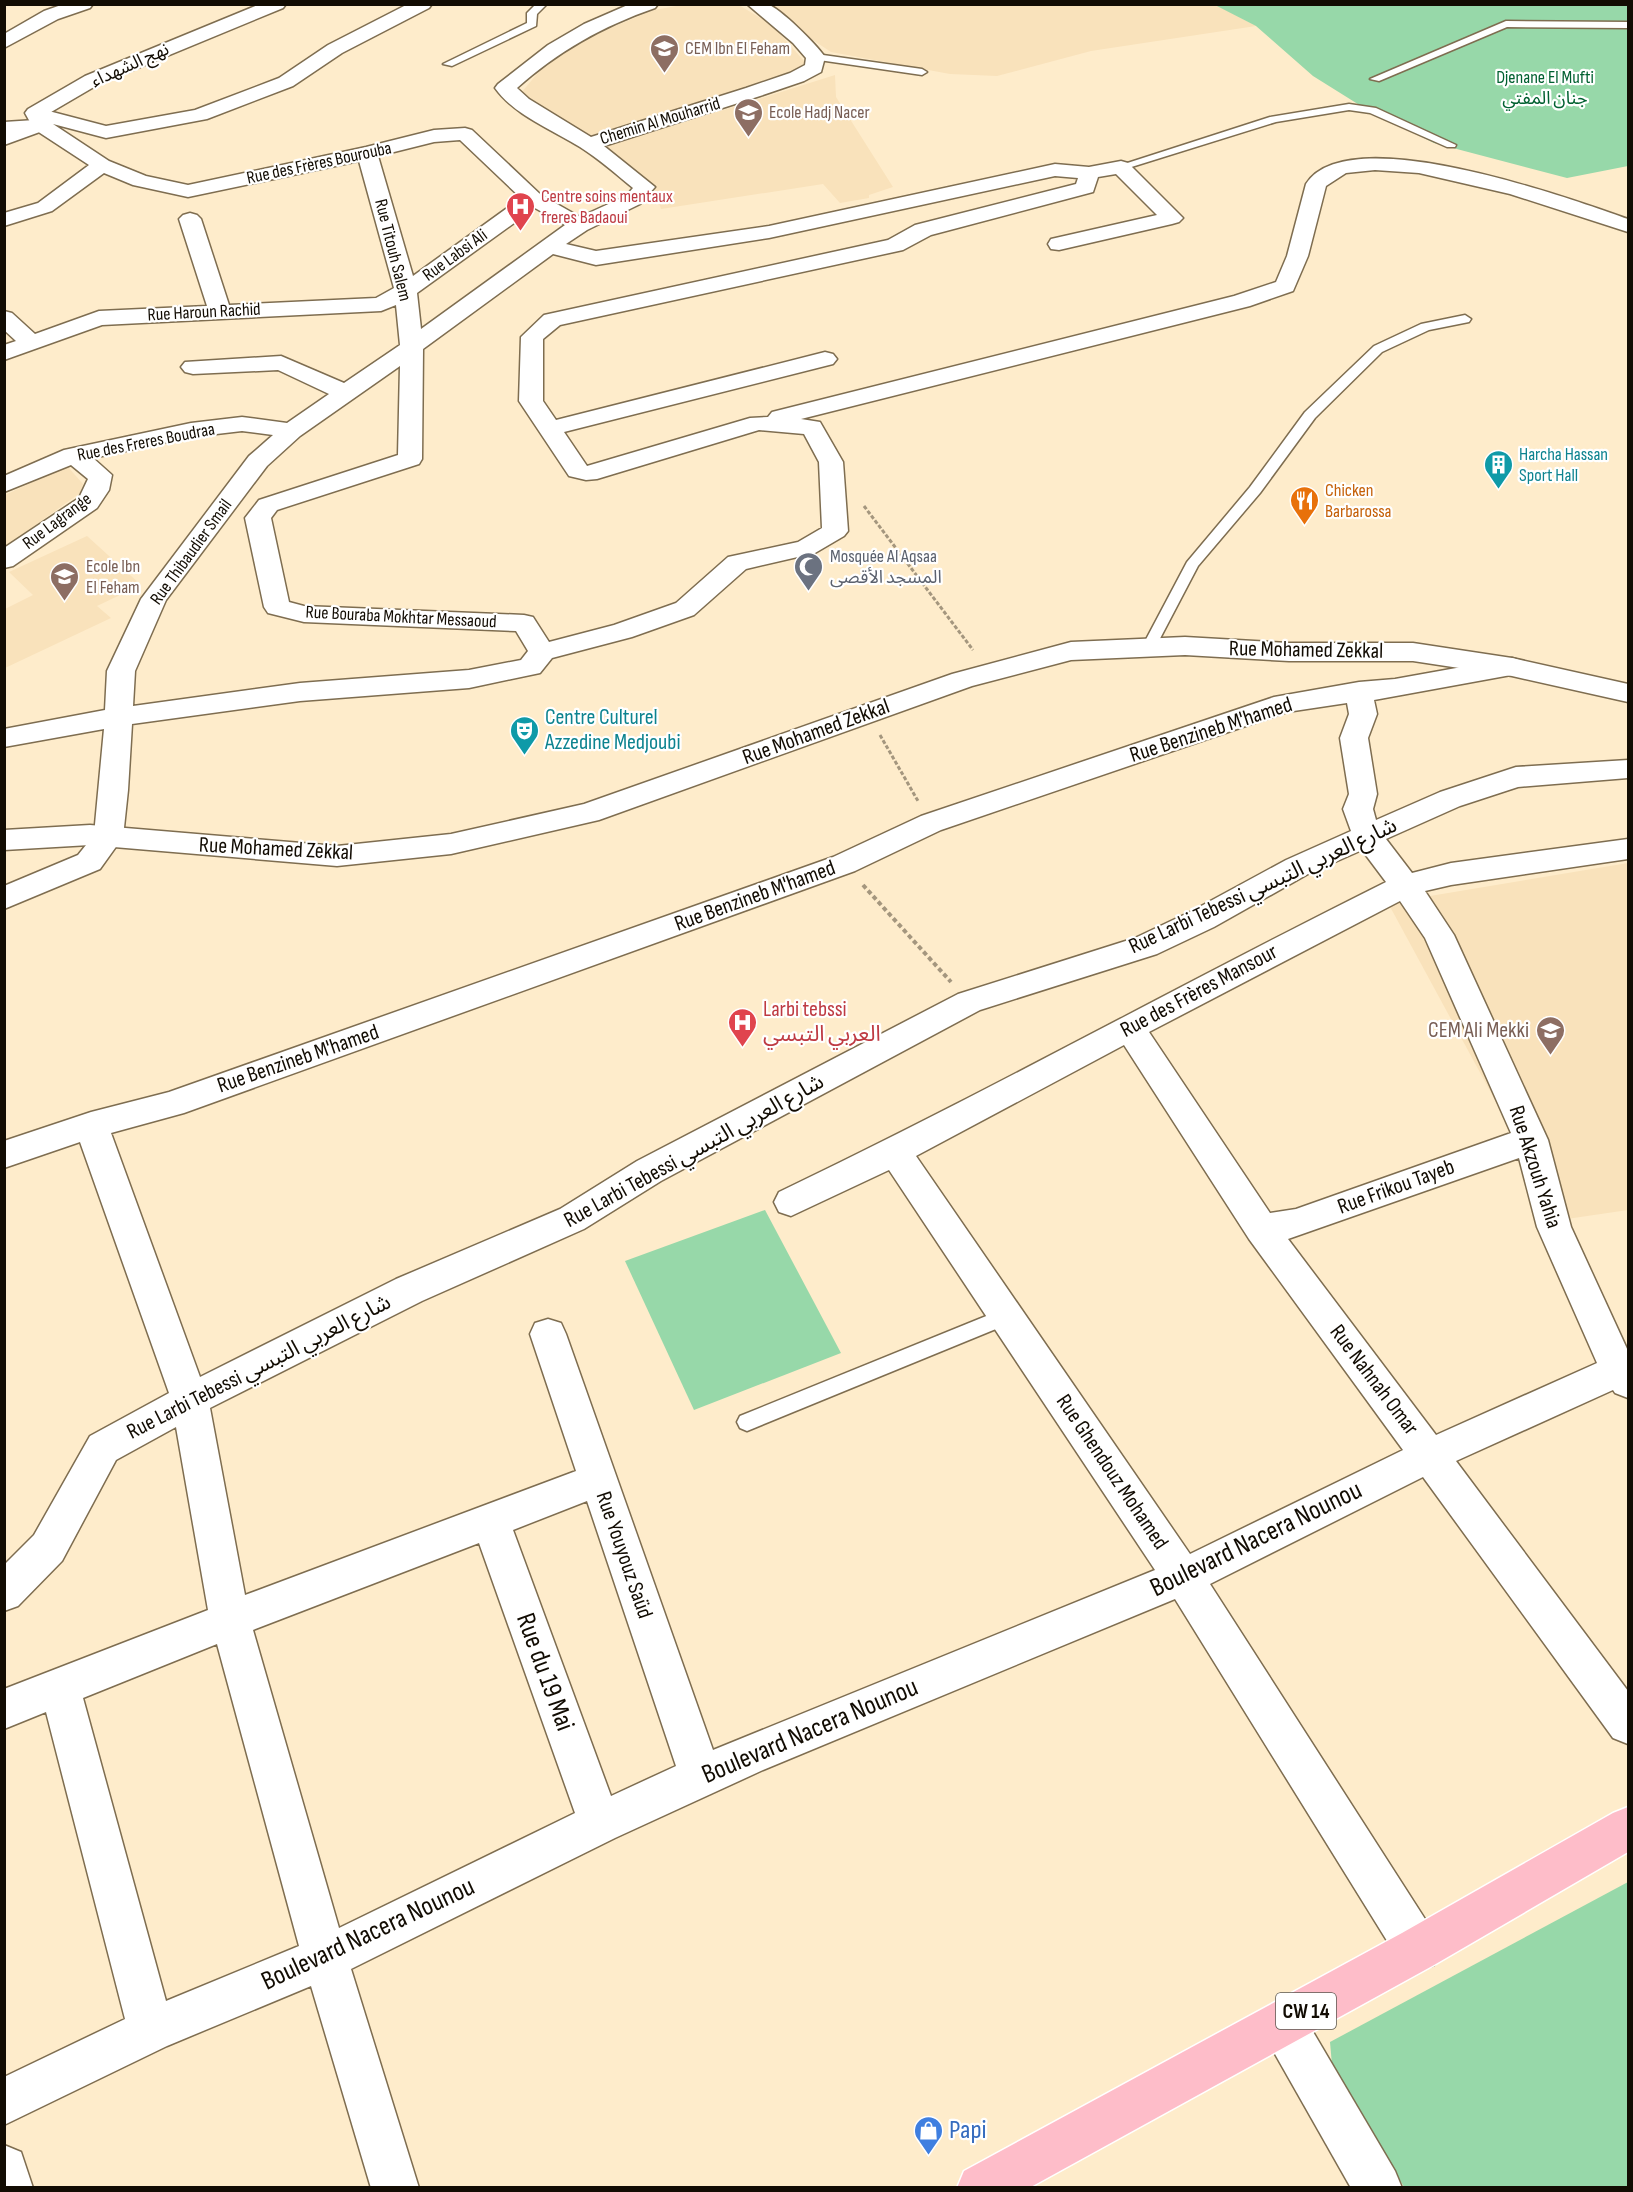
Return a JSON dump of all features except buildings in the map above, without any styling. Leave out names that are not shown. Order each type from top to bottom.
[{"type":"main road","name":"CW 14","points":[[981,2187],[1283,2024],[1629,1828]]},
{"type":"street","points":[[4,42],[51,15],[84,4]]},
{"type":"street","name":"نهج الشهداء","points":[[4,140],[38,119],[92,80],[277,4]]},
{"type":"street","points":[[4,128],[38,119],[106,132],[200,115],[286,82],[335,49],[423,4]]},
{"type":"street","name":"Chemin Al Mouharrid","points":[[579,225],[633,200],[645,187],[589,144],[522,103],[505,88],[531,64],[571,37],[649,4]]},
{"type":"street","points":[[756,4],[800,39],[816,57]]},
{"type":"street","name":"Chemin Al Mouharrid","points":[[589,144],[797,77],[814,68],[816,57]]},
{"type":"street","name":"Rue des Frères Bourouba","points":[[38,119],[102,165],[140,181],[188,191],[367,153],[434,136],[465,134],[534,199],[579,225]]},
{"type":"street","name":"Rue Titouh Salem","points":[[367,153],[406,291],[412,347]]},
{"type":"street","points":[[4,220],[45,207],[102,165]]},
{"type":"street","points":[[1089,173],[1086,188],[923,230],[895,245],[552,320],[532,337],[531,401],[578,471],[597,472],[758,423],[1242,301],[1285,286],[1296,268],[1302,232],[1317,183],[1332,170],[1381,165],[1418,167],[1467,176],[1534,194],[1629,226]]},
{"type":"street","points":[[550,247],[596,258],[769,232],[1055,170],[1089,173],[1121,167],[1172,218],[1059,244]]},
{"type":"street","name":"Rue Labsi Ali","points":[[406,291],[534,199]]},
{"type":"street","points":[[190,219],[220,311]]},
{"type":"street","points":[[412,347],[579,225]]},
{"type":"street","name":"Rue Haroun Rachid","points":[[4,352],[99,318],[381,304],[406,291]]},
{"type":"street","points":[[4,318],[32,343]]},
{"type":"street","name":"Rue Thibaudier Smail","points":[[108,837],[114,790],[121,671],[154,599],[258,461],[292,431],[412,347]]},
{"type":"street","name":"Rue Bouraba Mokhtar Messaoud","points":[[412,347],[409,468],[268,505],[258,518],[277,607],[304,614],[524,623],[542,652]]},
{"type":"street","points":[[549,429],[825,359]]},
{"type":"street","points":[[193,367],[281,363],[346,393]]},
{"type":"street","points":[[4,738],[118,717],[300,692],[469,679],[530,667],[542,652],[623,631],[686,609],[737,563],[806,548],[836,531],[831,462],[812,427],[758,423]]},
{"type":"street","name":"Rue des Freres Boudraa","points":[[5,484],[73,455],[191,430],[242,424],[292,431]]},
{"type":"street","name":"Rue Lagrange","points":[[4,560],[88,503],[96,492],[101,483],[100,475],[73,455]]},
{"type":"street","name":"Rue Mohamed Zekkal","points":[[4,840],[80,835],[337,856],[451,844],[589,813],[962,680],[1071,651],[1185,646],[1288,652],[1413,652],[1512,667],[1629,693]]},
{"type":"street","name":"Rue Benzineb M'hamed","points":[[4,1155],[91,1125],[172,1104],[844,864],[931,823],[1284,703],[1322,699],[1359,691],[1395,688],[1512,667]]},
{"type":"street","name":"Rue Akzouh Yahia","points":[[1359,691],[1363,714],[1354,738],[1363,794],[1358,809],[1367,836],[1405,885],[1439,935],[1531,1140],[1554,1227],[1624,1376]]},
{"type":"street","name":"Rue Larbi Tebessi شارع العربي التبسي","points":[[4,1593],[48,1548],[103,1448],[190,1400],[409,1290],[572,1220],[649,1171],[969,1002],[1146,946],[1203,919],[1296,867],[1450,799],[1516,777],[1629,769]]},
{"type":"street","points":[[4,898],[90,862],[108,837]]},
{"type":"street","name":"Rue des Frères Mansour","points":[[791,1202],[895,1152],[1258,959],[1405,885],[1451,874],[1629,849]]},
{"type":"street","name":"Rue Nahnah Omar","points":[[1130,1029],[1261,1229],[1629,1724]]},
{"type":"street","points":[[91,1125],[190,1400],[230,1620],[325,1958],[395,2187]]},
{"type":"street","name":"Rue Frikou Tayeb","points":[[1261,1229],[1297,1223],[1531,1140]]},
{"type":"street","name":"Rue Ghendouz Mohamed","points":[[895,1152],[1182,1577],[1418,1949]]},
{"type":"street","name":"Rue Youyouz Saüd","points":[[548,1334],[701,1777]]},
{"type":"street","name":"Boulevard Nacera Nounou","points":[[4,2102],[151,2030],[325,1958],[600,1823],[770,1746],[1182,1577],[1430,1455],[1624,1376]]},
{"type":"street","points":[[4,1709],[597,1480]]},
{"type":"street","name":"Rue du 19 Mai","points":[[490,1521],[600,1823]]},
{"type":"street","points":[[60,1688],[151,2030]]},
{"type":"street","points":[[1283,2024],[1378,2187]]},
{"type":"street","points":[[4,2169],[9,2187]]},
{"type":"lane","points":[[448,64],[532,24],[532,13],[542,4]]},
{"type":"lane","points":[[1375,80],[1506,24],[1629,25]]},
{"type":"lane","points":[[816,57],[922,72]]},
{"type":"lane","points":[[1121,167],[1274,119],[1349,107],[1372,110],[1452,145]]},
{"type":"lane","points":[[1149,647],[1192,565],[1255,490],[1310,415],[1378,349],[1425,327],[1464,320]]},
{"type":"lane","points":[[747,1422],[1006,1316]]},
{"type":"path","points":[[831,462],[972,650],[983,648]]},
{"type":"path","points":[[867,714],[931,823]]},
{"type":"path","points":[[844,864],[969,1002]]},
{"type":"shaded area","points":[[1215,4],[1256,26],[1091,51],[997,76],[950,74],[831,52],[764,5]]},
{"type":"shaded area","name":"CEM Ibn El Feham","points":[[682,5],[739,5],[772,25],[805,62],[798,69],[782,76],[578,140],[521,93],[542,68],[579,41],[654,10]]},
{"type":"shaded area","name":"Ecole Hadj Nacer","points":[[835,75],[836,97],[893,187],[869,195],[869,198],[840,203],[823,184],[661,209],[655,191],[606,147]]},
{"type":"shaded area","points":[[67,466],[83,484],[80,493],[5,547],[5,495]]},
{"type":"shaded area","name":"Ecole Ibn El Feham","points":[[87,536],[141,585],[97,606],[111,618],[5,668],[5,609],[33,595],[9,572]]},
{"type":"shaded area","name":"CEM Ali Mekki","points":[[1628,863],[1628,1210],[1560,1220],[1388,903]]},
{"type":"green space","name":"Djenane El Mufti جنان المفتي","points":[[1215,5],[1628,5],[1628,166],[1567,178],[1434,143],[1361,106],[1313,76],[1256,26]]},
{"type":"green space","points":[[765,1210],[841,1353],[694,1410],[625,1261]]},
{"type":"green space","points":[[1628,1882],[1628,2187],[1404,2187],[1332,2065],[1330,2042]]},
{"type":"place","name":"CEM Ibn El Feham","points":[[664,74]]},
{"type":"place","name":"Ecole Hadj Nacer","points":[[748,138]]},
{"type":"place","name":"Centre soins mentaux freres Badaoui","points":[[520,232]]},
{"type":"place","name":"Harcha Hassan Sport Hall","points":[[1498,490]]},
{"type":"place","name":"Chicken Barbarossa","points":[[1304,526]]},
{"type":"place","name":"Mosquée Al Aqsaa المسجد الأقصى","points":[[809,592]]},
{"type":"place","name":"Ecole Ibn El Feham","points":[[65,602]]},
{"type":"place","name":"Centre Culturel Azzedine Medjoubi","points":[[524,756]]},
{"type":"place","name":"Larbi tebssi العربي التبسي","points":[[742,1048]]},
{"type":"place","name":"CEM Ali Mekki","points":[[1550,1056]]},
{"type":"place","name":"Papi","points":[[928,2156]]}]
